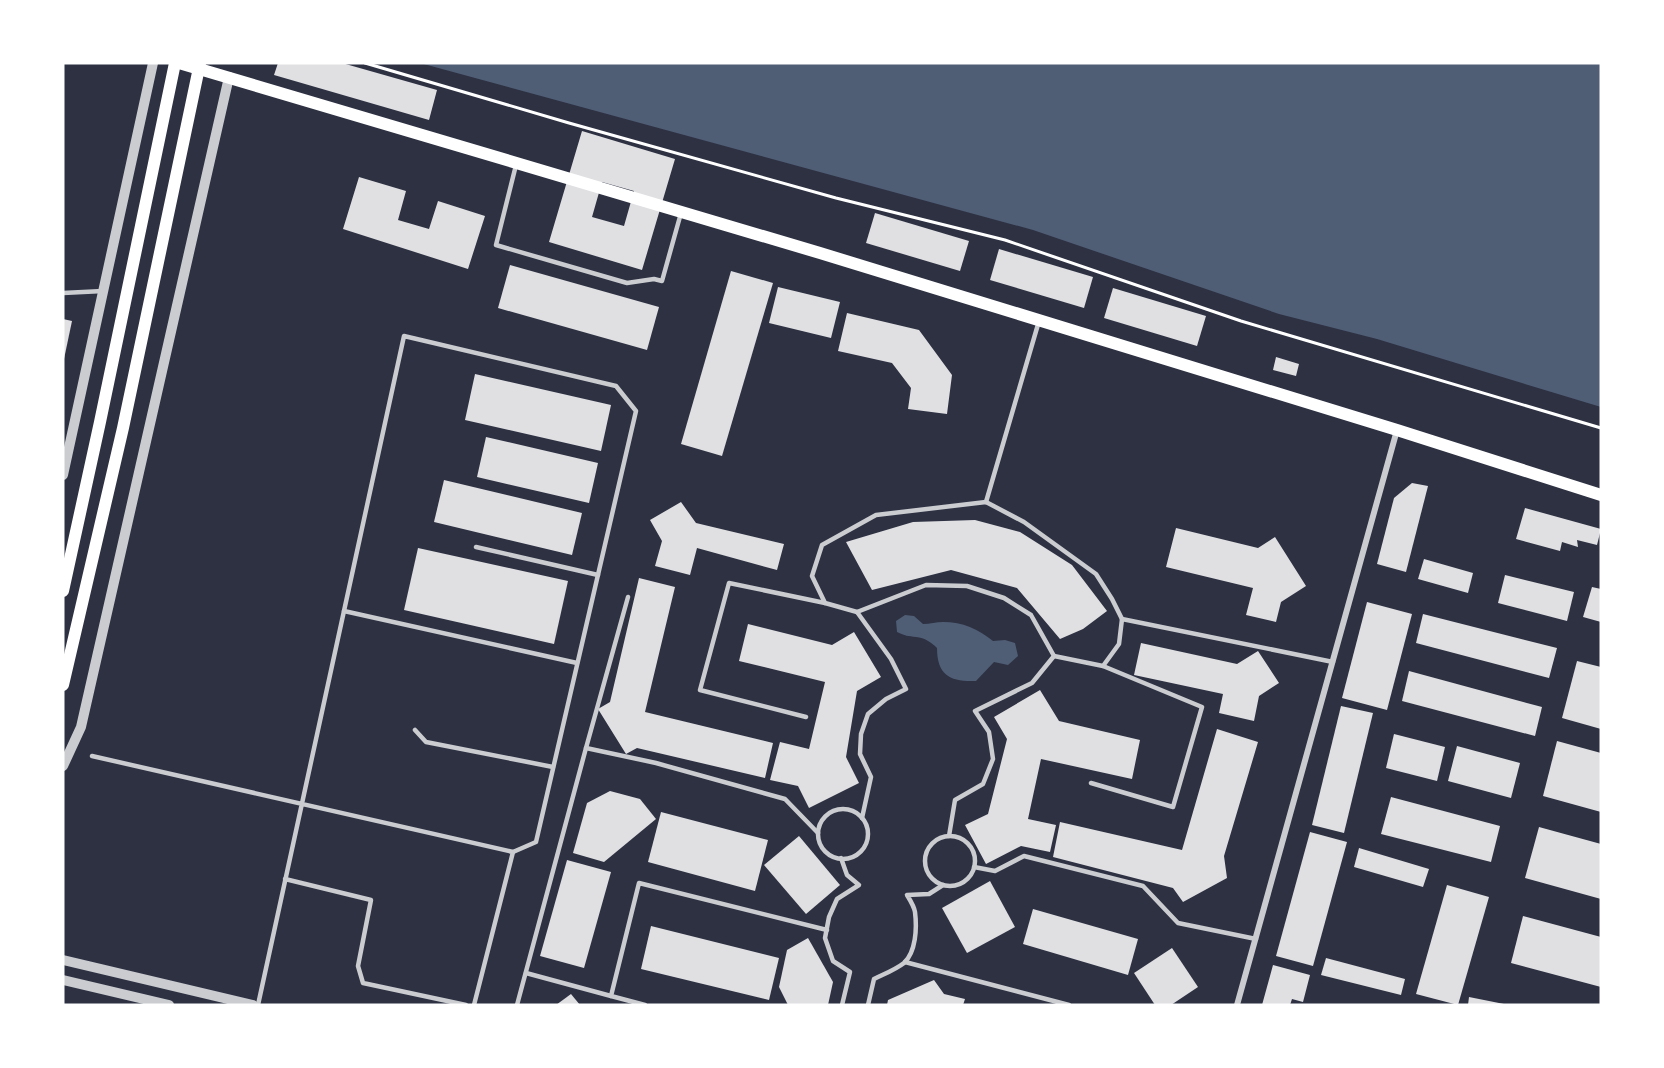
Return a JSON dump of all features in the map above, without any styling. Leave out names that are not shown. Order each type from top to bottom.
[{"type":"main road","points":[[63,591],[177,63],[682,211],[1397,430],[1601,495]]},
{"type":"main road","points":[[63,686],[123,429],[200,63]]},
{"type":"street","points":[[63,475],[153,63]]},
{"type":"street","points":[[63,766],[81,727],[229,77]]},
{"type":"street","points":[[1237,1005],[1397,430]]},
{"type":"street","points":[[63,960],[256,1005]]},
{"type":"street","points":[[63,980],[169,1005]]},
{"type":"lane","points":[[517,163],[496,245],[627,283],[654,279],[662,281],[682,211]]},
{"type":"lane","points":[[63,293],[103,291]]},
{"type":"lane","points":[[986,502],[1040,320]]},
{"type":"lane","points":[[92,756],[302,804],[513,852],[536,842],[636,411],[616,386],[404,336],[302,804],[256,1005]]},
{"type":"lane","points":[[825,603],[812,576],[822,545],[876,515],[986,502],[1024,522],[1096,574],[1122,619],[1119,644],[1102,666]]},
{"type":"lane","points":[[476,547],[598,575]]},
{"type":"lane","points":[[806,717],[700,690],[729,583],[857,612],[926,585],[967,586],[1004,598],[1031,615],[1054,656],[1102,666],[1202,707],[1173,807],[1091,783]]},
{"type":"lane","points":[[517,1005],[627,597]]},
{"type":"lane","points":[[344,611],[578,663]]},
{"type":"lane","points":[[857,612],[891,659],[906,689],[885,699],[868,714],[861,734],[860,754],[871,777],[862,818]]},
{"type":"lane","points":[[1122,619],[1333,662]]},
{"type":"lane","points":[[950,836],[955,800],[983,784],[993,759],[989,732],[975,711],[1032,683],[1054,656]]},
{"type":"lane","points":[[416,730],[426,742],[553,767]]},
{"type":"lane","points":[[585,748],[656,763],[785,799],[818,833]]},
{"type":"lane","points":[[847,810],[862,818],[868,833],[864,847],[858,853],[852,857],[841,858],[823,849],[818,833],[820,824],[831,812],[847,810]]},
{"type":"lane","points":[[950,836],[969,845],[973,852],[974,867],[965,880],[951,886],[943,885],[930,875],[925,860],[931,844],[938,839],[950,836]]},
{"type":"lane","points":[[474,1005],[513,852]]},
{"type":"lane","points":[[974,867],[995,871],[1024,856],[1035,858],[1143,886],[1178,923],[1256,939]]},
{"type":"lane","points":[[841,858],[847,875],[859,885],[837,899],[829,917],[825,938],[833,961],[850,972],[842,1005]]},
{"type":"lane","points":[[285,879],[371,900],[358,966],[363,983],[466,1005]]},
{"type":"lane","points":[[611,996],[639,883],[827,930]]},
{"type":"lane","points":[[868,1005],[874,979],[905,962],[911,953],[916,931],[914,910],[907,895],[929,894],[943,885]]},
{"type":"lane","points":[[905,962],[1070,1005]]},
{"type":"lane","points":[[526,973],[645,1005]]},
{"type":"path","points":[[365,63],[836,198],[1005,240],[1241,321],[1601,428]]},
{"type":"water","points":[[420,63],[1601,63],[1601,407],[1377,339],[1279,314],[1033,230]]},
{"type":"water","points":[[905,615],[914,616],[923,624],[950,622],[964,625],[993,641],[1005,640],[1015,643],[1018,656],[1008,665],[994,662],[976,681],[953,678],[943,671],[937,648],[922,638],[897,632],[896,621]]},
{"type":"building","points":[[278,63],[342,63],[437,90],[429,120],[274,75]]},
{"type":"building","points":[[582,131],[675,159],[642,270],[549,242]],"holes":[[[602,182],[634,191],[624,226],[592,217]]]},
{"type":"building","points":[[359,177],[406,191],[398,220],[429,229],[438,201],[485,216],[468,269],[343,229]]},
{"type":"building","points":[[875,213],[969,241],[960,271],[866,243]]},
{"type":"building","points":[[999,249],[1093,277],[1084,308],[990,280]]},
{"type":"building","points":[[510,265],[659,307],[647,350],[498,308]]},
{"type":"building","points":[[731,271],[773,283],[722,456],[681,444]]},
{"type":"building","points":[[778,287],[840,302],[831,338],[769,323]]},
{"type":"building","points":[[1113,288],[1206,316],[1197,346],[1104,318]]},
{"type":"building","points":[[847,313],[919,330],[952,375],[947,414],[908,409],[911,388],[892,363],[838,351]]},
{"type":"building","points":[[63,319],[72,321],[64,359],[63,359]]},
{"type":"building","points":[[1276,357],[1299,364],[1296,376],[1273,370]]},
{"type":"building","points":[[475,374],[611,405],[601,451],[465,420]]},
{"type":"building","points":[[486,437],[598,463],[589,503],[477,477]]},
{"type":"building","points":[[444,480],[582,513],[572,555],[434,522]]},
{"type":"building","points":[[1412,483],[1428,486],[1406,572],[1377,564],[1394,498]]},
{"type":"building","points":[[681,502],[696,523],[784,544],[777,570],[697,548],[690,575],[655,566],[662,541],[650,520]]},
{"type":"building","points":[[1525,508],[1601,529],[1597,545],[1577,540],[1578,547],[1562,542],[1560,551],[1516,539]]},
{"type":"building","points":[[975,520],[1020,532],[1072,565],[1107,611],[1083,629],[1060,639],[1017,588],[951,570],[872,590],[846,542],[913,522]]},
{"type":"building","points":[[1176,528],[1258,548],[1275,537],[1306,586],[1281,602],[1276,622],[1246,615],[1253,588],[1166,567]]},
{"type":"building","points":[[418,548],[568,581],[554,644],[404,610]]},
{"type":"building","points":[[1424,559],[1473,573],[1468,593],[1418,579]]},
{"type":"building","points":[[1505,575],[1574,592],[1567,621],[1498,603]]},
{"type":"building","points":[[639,578],[675,587],[645,712],[773,743],[765,778],[637,748],[626,754],[598,709],[610,702]]},
{"type":"building","points":[[1592,587],[1601,589],[1601,622],[1583,617]]},
{"type":"building","points":[[1367,602],[1412,614],[1387,710],[1342,698]]},
{"type":"building","points":[[1423,614],[1557,648],[1549,678],[1416,643]]},
{"type":"building","points":[[748,624],[832,645],[854,632],[881,677],[857,691],[846,757],[859,783],[809,808],[798,786],[770,780],[780,742],[809,749],[825,682],[739,661]]},
{"type":"building","points":[[1141,643],[1237,664],[1258,651],[1279,683],[1259,696],[1254,721],[1219,713],[1223,694],[1134,675]]},
{"type":"building","points":[[1577,661],[1601,667],[1601,729],[1562,718]]},
{"type":"building","points":[[1409,671],[1542,707],[1535,736],[1402,701]]},
{"type":"building","points":[[1040,690],[1059,721],[1140,740],[1132,779],[1041,759],[1028,819],[1056,825],[1050,852],[1021,846],[986,864],[965,825],[988,814],[1007,739],[994,717]]},
{"type":"building","points":[[1341,706],[1373,713],[1344,833],[1312,825]]},
{"type":"building","points":[[1217,729],[1258,742],[1224,856],[1227,878],[1183,902],[1173,888],[1053,857],[1060,822],[1182,850]]},
{"type":"building","points":[[1394,734],[1445,747],[1437,781],[1386,768]]},
{"type":"building","points":[[1557,741],[1601,753],[1601,812],[1543,796]]},
{"type":"building","points":[[1457,746],[1520,763],[1511,798],[1448,781]]},
{"type":"building","points":[[610,791],[640,799],[656,819],[604,862],[573,853],[587,803]]},
{"type":"building","points":[[1391,797],[1500,826],[1491,862],[1381,834]]},
{"type":"building","points":[[661,812],[768,840],[755,891],[648,862]]},
{"type":"building","points":[[1539,827],[1601,844],[1601,899],[1525,878]]},
{"type":"building","points":[[1310,832],[1347,842],[1313,966],[1276,956]]},
{"type":"building","points":[[799,836],[840,885],[806,914],[764,865]]},
{"type":"building","points":[[1359,848],[1429,869],[1423,887],[1354,867]]},
{"type":"building","points":[[567,860],[611,872],[584,968],[540,956]]},
{"type":"building","points":[[990,881],[1015,927],[967,953],[942,908]]},
{"type":"building","points":[[1447,885],[1489,897],[1458,1005],[1416,994]]},
{"type":"building","points":[[1033,909],[1138,939],[1128,975],[1023,944]]},
{"type":"building","points":[[1523,916],[1601,937],[1601,987],[1511,963]]},
{"type":"building","points":[[651,926],[779,958],[769,1000],[641,969]]},
{"type":"building","points":[[808,938],[833,982],[828,1005],[788,1005],[779,987],[787,950]]},
{"type":"building","points":[[1172,948],[1198,987],[1171,1005],[1155,1005],[1134,973]]},
{"type":"building","points":[[1326,958],[1405,979],[1401,995],[1321,975]]},
{"type":"building","points":[[1273,965],[1310,975],[1303,1002],[1292,999],[1290,1005],[1262,1005]]},
{"type":"building","points":[[934,980],[944,994],[965,999],[963,1005],[887,1005],[888,1000]]},
{"type":"building","points":[[571,994],[580,1005],[556,1005]]},
{"type":"building","points":[[1469,997],[1504,1004],[1504,1005],[1468,1005]]}]
